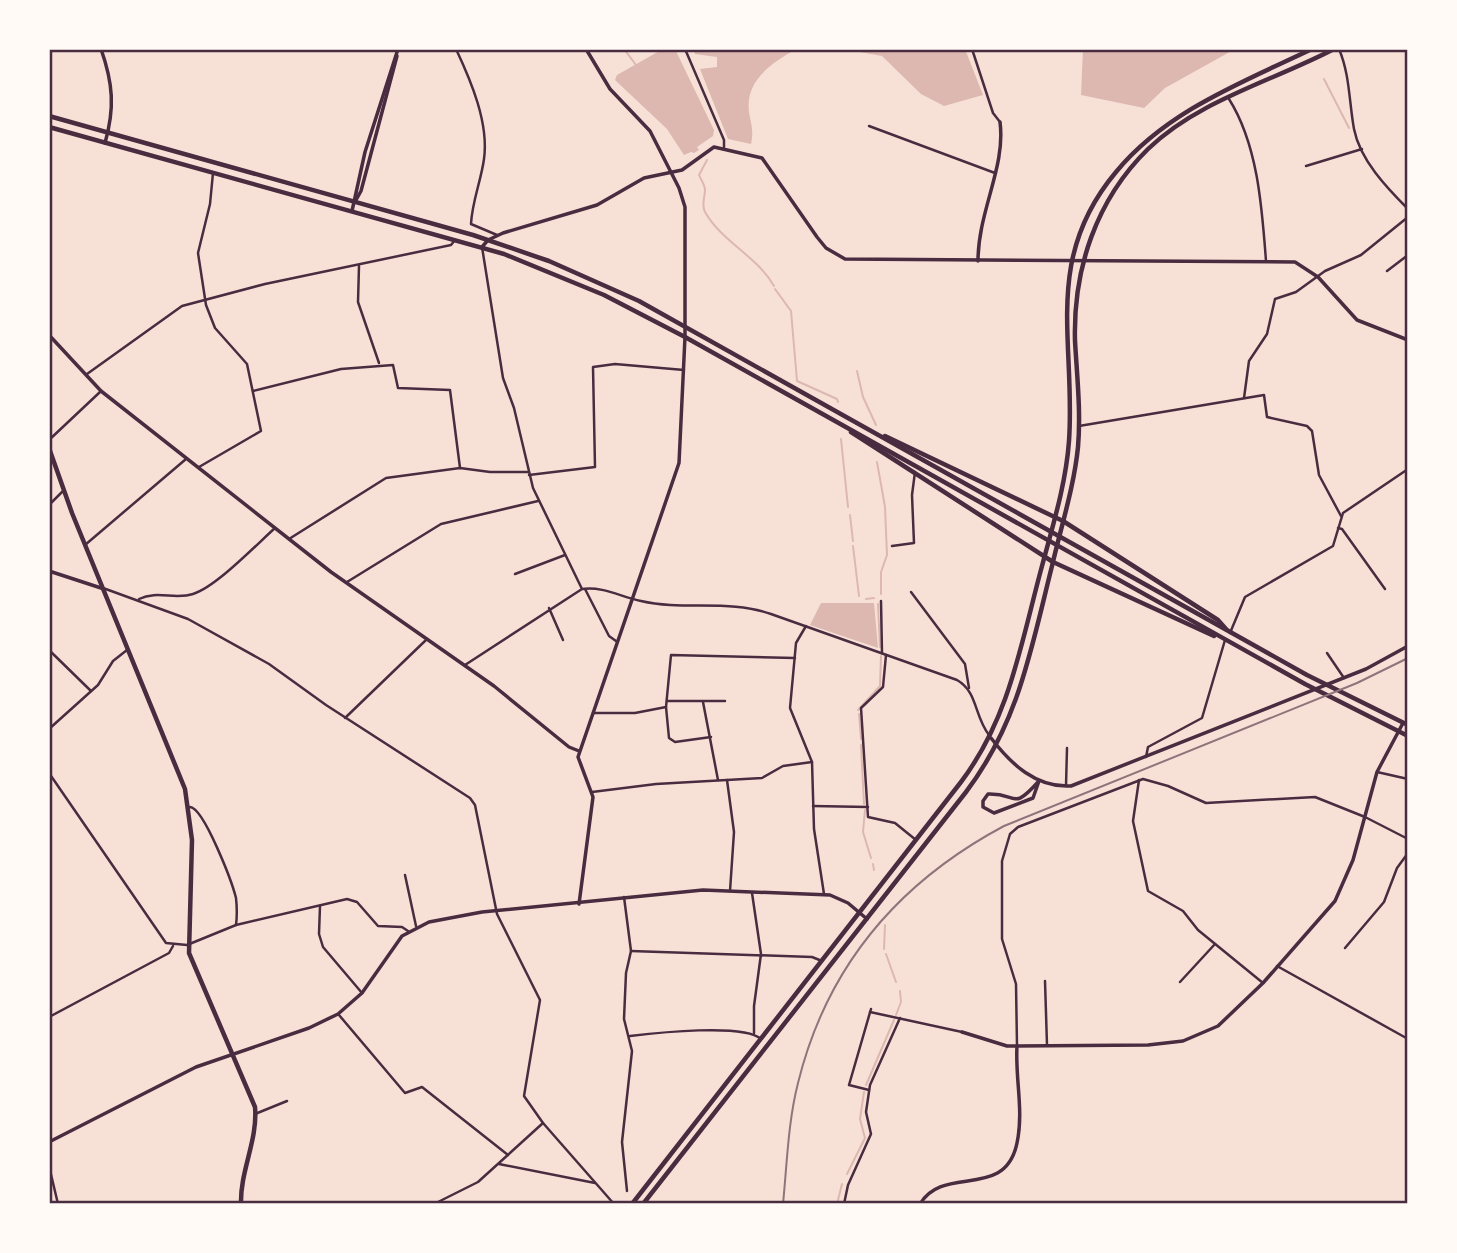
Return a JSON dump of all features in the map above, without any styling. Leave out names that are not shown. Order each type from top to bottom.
[{"type":"main road","points":[[632,1204],[968,773],[991,738],[1015,675],[1055,516],[1069,444],[1065,317],[1072,262],[1083,228],[1098,197],[1115,172],[1140,146],[1191,109],[1312,49]]},
{"type":"main road","points":[[643,1204],[979,776],[998,746],[1024,678],[1077,458],[1079,426],[1075,316],[1083,261],[1101,213],[1134,164],[1173,129],[1229,98],[1336,49]]},
{"type":"main road","points":[[49,116],[488,240],[597,281],[685,327],[1315,680],[1405,724]]},
{"type":"main road","points":[[49,127],[482,247],[585,286],[685,337],[1305,684],[1408,736]]},
{"type":"main road","points":[[836,421],[865,443],[915,472],[1053,562],[1206,634],[1225,640]]},
{"type":"main road","points":[[877,434],[892,438],[1055,516],[1218,620],[1230,633]]},
{"type":"main road","points":[[49,448],[63,491],[130,649],[190,807],[192,840],[187,945],[191,961],[253,1101],[255,1114],[241,1204]]},
{"type":"street","points":[[101,49],[113,92],[113,116],[105,143]]},
{"type":"street","points":[[352,211],[365,152],[398,49]]},
{"type":"street","points":[[456,49],[470,79],[485,141],[484,162],[471,224],[498,236]]},
{"type":"street","points":[[579,904],[592,792],[578,760],[579,751],[630,598],[678,472],[685,337],[685,207],[650,131],[610,89],[586,49]]},
{"type":"street","points":[[685,49],[724,140],[724,147]]},
{"type":"street","points":[[972,49],[993,113],[1000,122],[1001,152],[981,218],[978,261]]},
{"type":"street","points":[[1336,49],[1348,82],[1354,132],[1379,177],[1408,209]]},
{"type":"street","points":[[1229,98],[1240,118],[1253,160],[1266,261]]},
{"type":"street","points":[[869,126],[995,173]]},
{"type":"street","points":[[616,641],[609,636],[538,501],[514,408],[503,378],[482,247],[488,240],[498,236],[597,205],[644,178],[691,166],[714,147],[724,147],[762,158],[817,237],[839,257],[978,261],[1298,262],[1318,277],[1357,320],[1408,340]]},
{"type":"street","points":[[1306,166],[1362,149]]},
{"type":"street","points":[[199,467],[261,431],[247,364],[215,328],[206,300],[198,253],[210,204],[213,173]]},
{"type":"street","points":[[1244,398],[1249,361],[1267,334],[1275,299],[1296,292],[1318,277],[1368,251],[1408,217]]},
{"type":"street","points":[[85,375],[180,307],[281,281],[451,245],[455,240]]},
{"type":"street","points":[[1387,271],[1408,255]]},
{"type":"street","points":[[359,266],[358,302],[379,364]]},
{"type":"street","points":[[49,335],[101,391],[289,539],[346,583],[508,697],[569,747],[579,751]]},
{"type":"street","points":[[253,391],[310,375],[379,364],[393,365],[398,388],[450,390],[460,468]]},
{"type":"street","points":[[289,539],[386,478],[460,468],[483,472],[529,473],[595,467],[594,366],[615,364],[684,370]]},
{"type":"street","points":[[49,440],[101,391]]},
{"type":"street","points":[[1079,426],[1264,396],[1267,417],[1307,426],[1312,431],[1319,475],[1341,516]]},
{"type":"street","points":[[85,545],[187,457]]},
{"type":"street","points":[[1230,633],[1245,597],[1333,546],[1341,516],[1408,469]]},
{"type":"street","points":[[892,546],[914,543],[912,495],[915,472]]},
{"type":"street","points":[[49,505],[63,491]]},
{"type":"street","points":[[346,583],[441,524],[538,501]]},
{"type":"street","points":[[138,600],[156,594],[181,597],[203,590],[275,528]]},
{"type":"street","points":[[1338,528],[1342,529],[1385,589]]},
{"type":"street","points":[[515,574],[565,555]]},
{"type":"street","points":[[49,571],[188,619],[270,664],[345,718],[470,798],[475,805],[496,911],[540,1000],[523,1089],[528,1102],[543,1123],[614,1204]]},
{"type":"street","points":[[464,666],[549,608],[584,589],[598,589],[649,603],[751,608],[944,675],[969,688]]},
{"type":"street","points":[[911,592],[965,664],[978,721],[991,738],[1026,773],[1039,781],[1066,786],[1343,678],[1408,646]]},
{"type":"street","points":[[881,601],[883,687],[861,712],[868,817],[895,822],[916,840]]},
{"type":"street","points":[[549,608],[563,640]]},
{"type":"street","points":[[806,626],[797,641],[790,711],[812,762],[813,806],[824,894]]},
{"type":"street","points":[[345,718],[426,640]]},
{"type":"street","points":[[1146,757],[1148,747],[1202,718],[1225,640]]},
{"type":"street","points":[[49,730],[91,691],[116,658],[130,649]]},
{"type":"street","points":[[49,650],[91,691]]},
{"type":"street","points":[[1327,653],[1343,678]]},
{"type":"street","points":[[711,737],[671,741],[666,707],[673,654],[795,658]]},
{"type":"street","points":[[667,701],[725,701]]},
{"type":"street","points":[[703,702],[718,780]]},
{"type":"street","points":[[593,713],[635,713],[666,707]]},
{"type":"street","points":[[869,1090],[849,1085],[870,1010],[962,1032],[993,1043],[1017,1046],[1148,1045],[1190,1039],[1218,1026],[1263,983],[1335,901],[1353,860],[1377,772],[1405,724]]},
{"type":"street","points":[[1066,786],[1068,748]]},
{"type":"street","points":[[592,792],[765,777],[783,766],[812,762]]},
{"type":"street","points":[[1377,772],[1408,779]]},
{"type":"street","points":[[49,773],[166,943],[173,946],[187,945],[236,926],[350,899],[379,926],[402,927],[408,931]]},
{"type":"street","points":[[727,780],[734,832],[730,891]]},
{"type":"street","points":[[1139,780],[1133,825],[1144,862],[1148,891],[1183,911],[1198,930],[1263,983]]},
{"type":"street","points":[[920,1204],[935,1188],[992,1177],[1010,1162],[1017,1146],[1020,1125],[1016,984],[1002,939],[1002,861],[1010,834],[1028,822],[1139,780],[1162,783],[1206,803],[1310,796],[1365,817],[1408,839]]},
{"type":"street","points":[[1039,781],[1033,798],[994,813],[983,807],[982,801],[988,794],[1014,800],[1029,795],[1039,781]]},
{"type":"street","points":[[813,806],[868,807]]},
{"type":"street","points":[[190,807],[198,811],[223,862],[236,898],[236,926]]},
{"type":"street","points":[[1345,948],[1384,902],[1396,868],[1408,853]]},
{"type":"street","points":[[405,875],[416,926]]},
{"type":"street","points":[[49,1142],[196,1067],[309,1028],[338,1014],[362,993],[408,931],[416,926],[450,917],[496,911],[703,890],[824,894],[839,898],[867,919]]},
{"type":"street","points":[[752,893],[761,954],[754,1006],[754,1033]]},
{"type":"street","points":[[624,897],[631,951],[626,973],[624,1019],[632,1051],[622,1142],[627,1191]]},
{"type":"street","points":[[320,905],[319,934],[323,947],[362,993]]},
{"type":"street","points":[[1180,982],[1215,944]]},
{"type":"street","points":[[49,1016],[169,953],[173,946]]},
{"type":"street","points":[[631,951],[761,954],[812,957],[822,961]]},
{"type":"street","points":[[1277,966],[1408,1039]]},
{"type":"street","points":[[1045,981],[1047,1046]]},
{"type":"street","points":[[338,1014],[405,1093],[422,1087],[508,1155]]},
{"type":"street","points":[[845,1204],[848,1185],[870,1138],[866,1112],[869,1090],[900,1018]]},
{"type":"street","points":[[630,1036],[710,1031],[754,1033],[762,1040]]},
{"type":"street","points":[[255,1114],[287,1101]]},
{"type":"street","points":[[434,1204],[478,1182],[543,1123]]},
{"type":"street","points":[[499,1164],[596,1182]]},
{"type":"street","points":[[49,1167],[58,1204]]},
{"type":"shaded area","points":[[663,49],[675,49],[714,130],[713,136],[697,147],[699,150],[694,153],[684,155],[667,129],[615,80],[617,75]]},
{"type":"shaded area","points":[[694,49],[796,49],[762,74],[751,91],[751,144],[728,139],[700,69],[717,67],[717,57],[695,54]]},
{"type":"shaded area","points":[[843,49],[965,49],[983,95],[944,106],[921,94],[882,56]]},
{"type":"shaded area","points":[[1083,49],[1235,49],[1165,88],[1144,108],[1081,95]]},
{"type":"shaded area","points":[[821,603],[874,603],[878,648],[810,625]]},
{"type":"waterway","points":[[624,49],[636,65]]},
{"type":"waterway","points":[[1324,79],[1349,128]]},
{"type":"waterway","points":[[707,160],[699,175],[705,188],[705,212],[712,223],[767,275],[774,286]]},
{"type":"waterway","points":[[775,289],[791,311],[797,381],[837,399],[838,402]]},
{"type":"waterway","points":[[857,371],[863,397],[876,425]]},
{"type":"waterway","points":[[841,439],[848,507]]},
{"type":"waterway","points":[[877,462],[885,507],[887,555],[881,572],[881,594]]},
{"type":"waterway","points":[[850,515],[853,541]]},
{"type":"waterway","points":[[853,546],[859,596]]},
{"type":"waterway","points":[[866,599],[874,598]]},
{"type":"waterway","points":[[878,604],[880,647]]},
{"type":"waterway","points":[[858,710],[880,686],[881,656]]},
{"type":"waterway","points":[[859,714],[861,739]]},
{"type":"waterway","points":[[861,745],[864,804]]},
{"type":"waterway","points":[[865,810],[863,832],[871,858]]},
{"type":"waterway","points":[[873,864],[874,870]]},
{"type":"waterway","points":[[884,949],[885,925]]},
{"type":"waterway","points":[[886,954],[896,982]]},
{"type":"waterway","points":[[896,1015],[901,1002],[900,991]]},
{"type":"waterway","points":[[866,1085],[894,1020]]},
{"type":"waterway","points":[[847,1174],[865,1138],[860,1119],[864,1092]]},
{"type":"waterway","points":[[837,1204],[842,1184]]},
{"type":"railway","points":[[783,1204],[790,1128],[798,1083],[811,1040],[828,1001],[848,965],[872,931],[900,901],[932,873],[966,848],[1004,826],[1357,683],[1408,658]]}]
